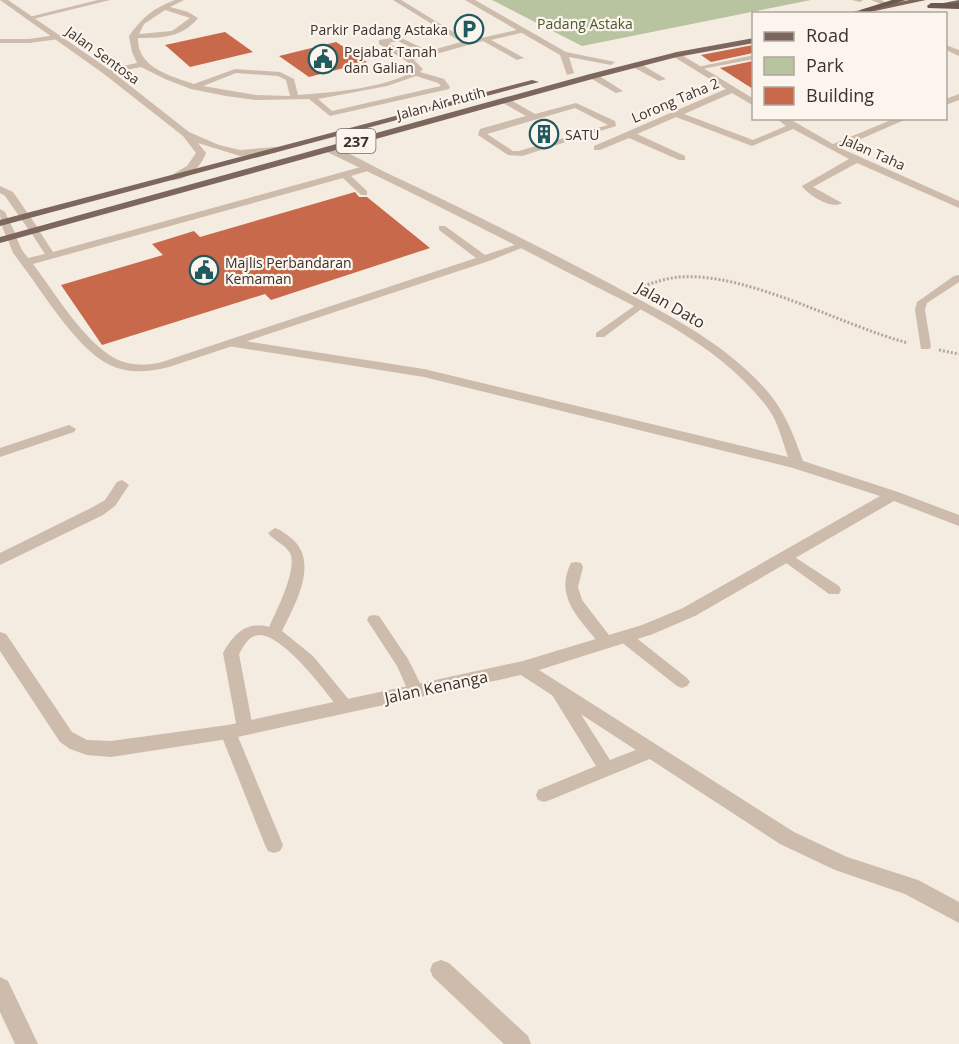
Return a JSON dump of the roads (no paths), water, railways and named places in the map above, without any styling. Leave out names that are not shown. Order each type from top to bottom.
[{"type":"highway","points":[[864,10],[888,9],[902,0]]},
{"type":"highway","points":[[931,6],[959,4]]},
{"type":"main road","points":[[855,12],[922,0]]},
{"type":"main road","points":[[888,9],[931,6]]},
{"type":"main road","name":"Jalan Air Putih","points":[[2,219],[26,217],[611,62],[752,31]]},
{"type":"main road","name":"Jalan Air Putih","points":[[6,239],[593,76],[677,55],[752,40]]},
{"type":"street","name":"Jalan Sentosa","points":[[3,0],[107,72],[186,134]]},
{"type":"street","points":[[469,0],[564,54],[611,62]]},
{"type":"street","points":[[564,54],[570,73]]},
{"type":"street","points":[[677,55],[752,102]]},
{"type":"street","name":"Lorong Taha 2","points":[[597,148],[732,90]]},
{"type":"street","points":[[718,96],[752,111]]},
{"type":"street","points":[[676,114],[752,142],[757,142],[793,126]]},
{"type":"street","name":"Jalan Taha","points":[[783,120],[832,148],[959,205]]},
{"type":"street","points":[[832,148],[900,120]]},
{"type":"street","points":[[186,134],[216,147],[240,153],[281,149]]},
{"type":"street","points":[[174,178],[192,168],[201,157],[201,153],[186,134]]},
{"type":"street","name":"Lorong Taha 2","points":[[628,134],[682,158]]},
{"type":"street","name":"Jalan Dato","points":[[327,149],[524,245],[640,305],[693,336],[724,358],[754,384],[772,404],[797,464]]},
{"type":"street","points":[[837,203],[810,190],[807,186],[856,159]]},
{"type":"street","points":[[0,189],[9,194],[35,231]]},
{"type":"street","points":[[2,219],[6,239]]},
{"type":"street","points":[[232,343],[424,373],[797,464],[892,495],[959,521]]},
{"type":"street","points":[[0,453],[69,429]]},
{"type":"street","points":[[0,560],[98,511],[110,503],[122,485]]},
{"type":"street","name":"Jalan Kenanga","points":[[3,648],[66,737],[77,746],[91,750],[111,749],[236,730],[523,668],[625,637],[689,612],[892,495]]},
{"type":"street","points":[[523,668],[787,838],[812,852],[911,887],[959,913]]},
{"type":"street","points":[[441,970],[520,1044]]},
{"type":"street","points":[[0,988],[27,1044]]},
{"type":"lane","points":[[29,18],[108,0]]},
{"type":"lane","points":[[181,0],[150,14],[134,36],[135,54],[142,64],[160,75],[194,87],[248,96],[310,96],[367,89],[416,73],[441,81],[446,87],[330,114],[310,96]]},
{"type":"lane","points":[[396,0],[467,43]]},
{"type":"lane","points":[[855,0],[860,0]]},
{"type":"lane","points":[[874,0],[888,9]]},
{"type":"lane","points":[[134,36],[172,34],[186,27],[194,18],[186,13],[163,7]]},
{"type":"lane","points":[[409,59],[522,30]]},
{"type":"lane","points":[[0,41],[29,41],[56,37]]},
{"type":"lane","points":[[416,73],[419,69],[409,59],[382,42],[399,39],[427,53]]},
{"type":"lane","points":[[484,39],[520,58]]},
{"type":"lane","points":[[697,68],[752,57]]},
{"type":"lane","points":[[107,72],[142,64]]},
{"type":"lane","points":[[636,65],[662,79]]},
{"type":"lane","points":[[194,87],[235,71],[280,74],[290,79],[294,97]]},
{"type":"lane","points":[[593,76],[619,91]]},
{"type":"lane","points":[[506,101],[532,116],[576,105],[613,124],[519,154],[511,153],[482,135],[483,131],[532,116]]},
{"type":"lane","points":[[27,262],[368,168]]},
{"type":"lane","points":[[345,175],[364,193]]},
{"type":"lane","points":[[442,228],[485,259]]},
{"type":"lane","points":[[35,231],[51,256]]},
{"type":"lane","points":[[6,239],[27,262],[93,348],[111,361],[135,369],[150,369],[232,343],[524,245]]},
{"type":"lane","points":[[925,347],[920,310],[922,302],[958,278]]},
{"type":"lane","points":[[600,335],[640,305]]},
{"type":"lane","points":[[274,533],[297,552],[298,561],[288,603],[274,632]]},
{"type":"lane","points":[[787,557],[834,590]]},
{"type":"lane","points":[[576,567],[571,586],[575,602],[607,643]]},
{"type":"lane","points":[[374,620],[403,663],[416,691]]},
{"type":"lane","points":[[274,845],[236,730],[231,653],[235,644],[244,633],[255,630],[274,632],[287,641],[318,672],[346,706]]},
{"type":"lane","points":[[625,637],[682,682]]},
{"type":"lane","points":[[557,690],[607,769]]},
{"type":"lane","points":[[544,795],[651,751]]},
{"type":"place","name":"Parkir Padang Astaka","points":[[469,29]]},
{"type":"place","name":"Pejabat Tanah dan Galian","points":[[323,59]]},
{"type":"place","name":"SATU","points":[[544,134]]},
{"type":"place","name":"Majlis Perbandaran Kemaman","points":[[204,270]]},
{"type":"park label","name":"Padang Astaka","points":[[585,23]]}]
